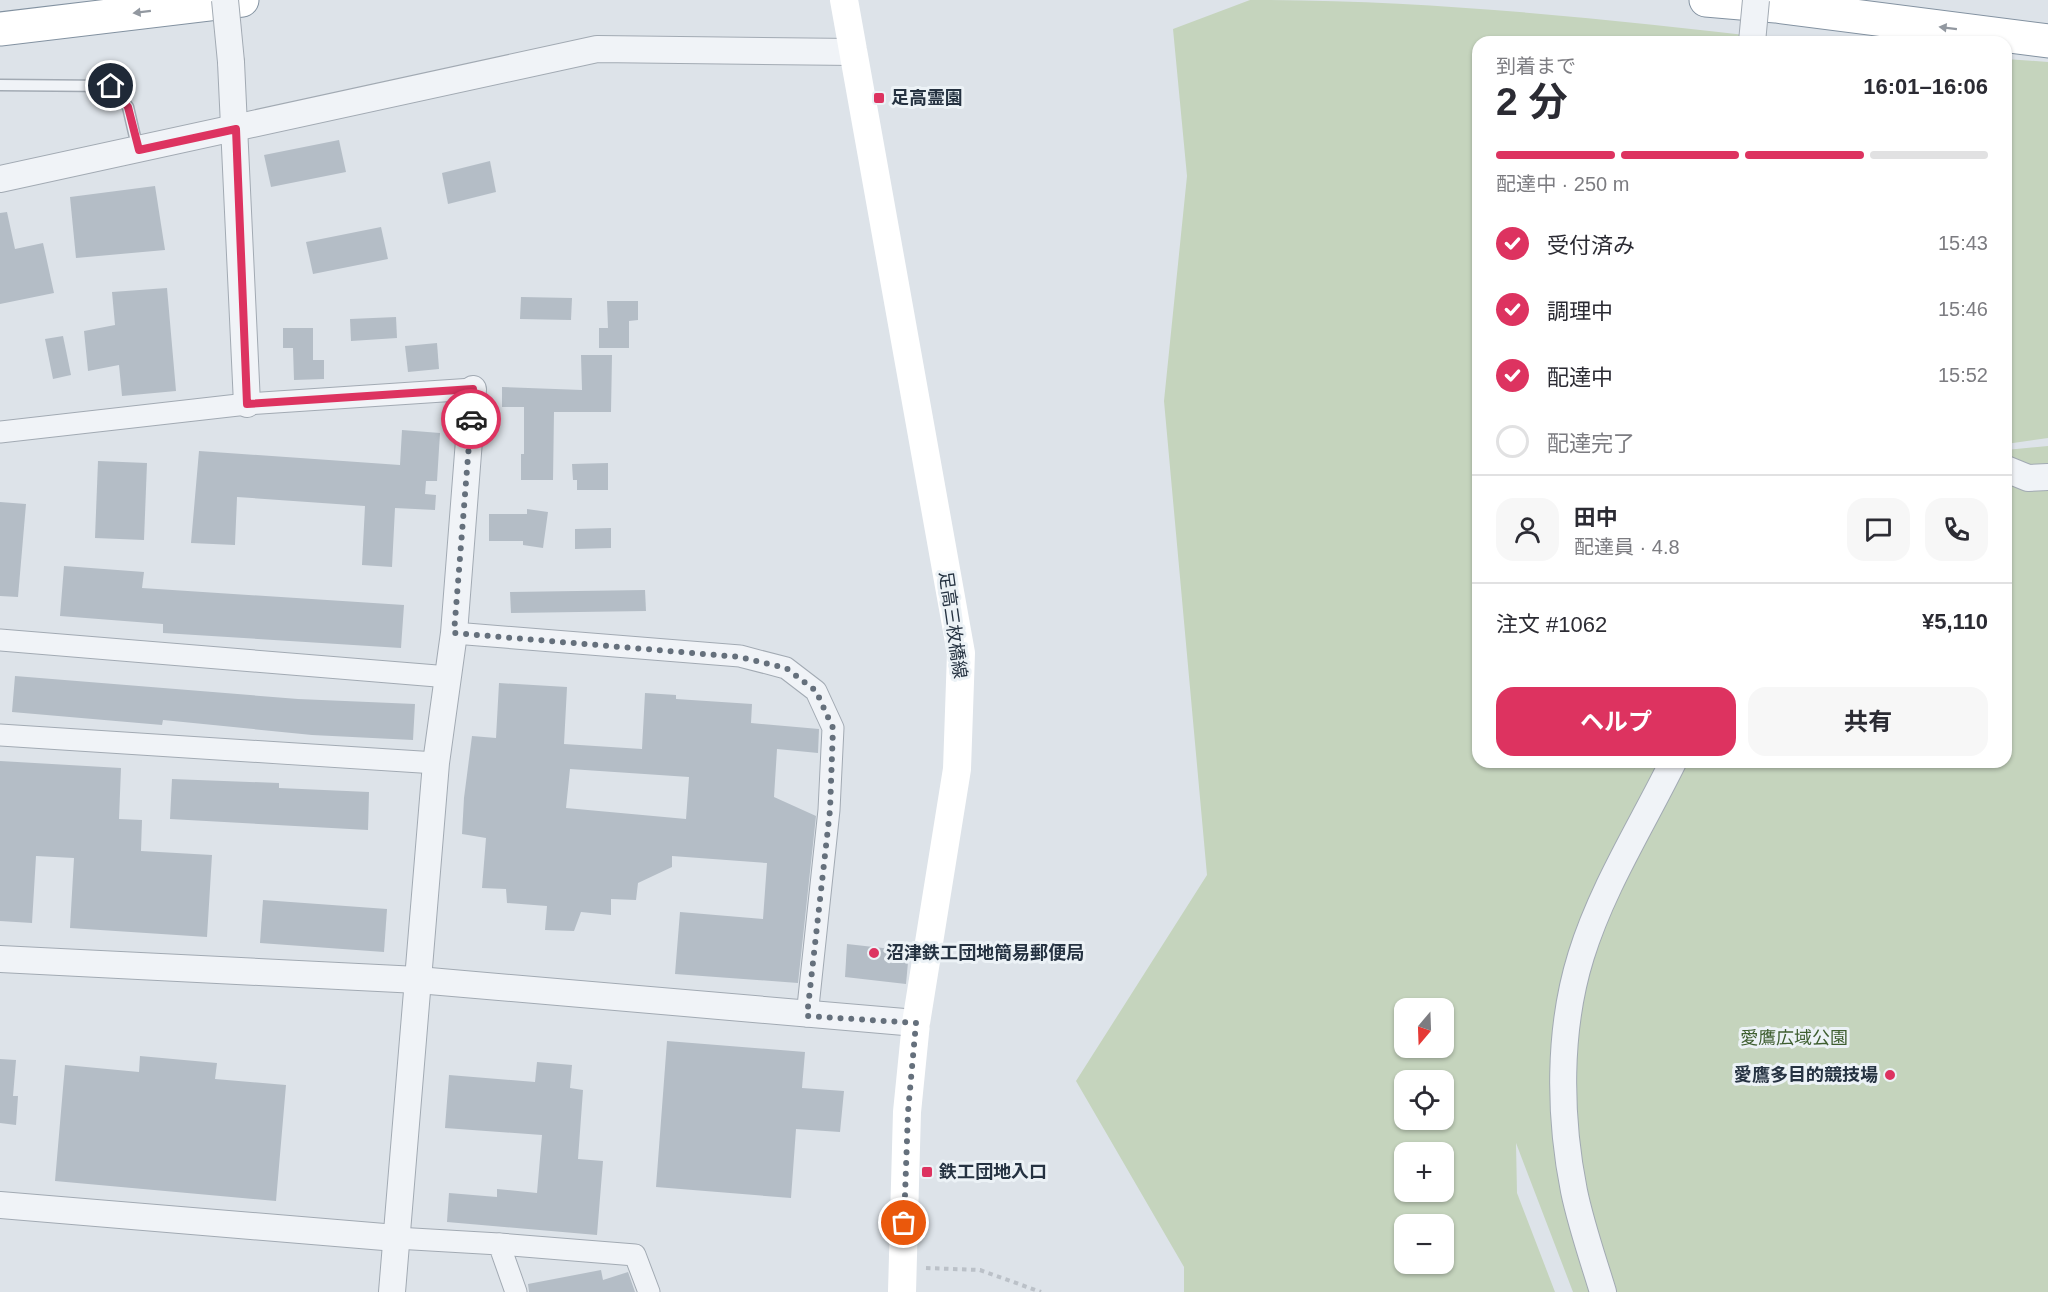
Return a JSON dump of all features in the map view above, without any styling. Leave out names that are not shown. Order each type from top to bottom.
[{"type":"highway","points":[[0,29],[242,0]]},
{"type":"highway","points":[[1706,0],[1776,6],[2009,36]]},
{"type":"highway","points":[[2012,36],[2048,41]]},
{"type":"main road","name":"足高三枚橋線","points":[[844,0],[961,653],[957,769],[916,1023],[908,1112],[902,1280]]},
{"type":"street","points":[[225,0],[236,129],[247,404]]},
{"type":"street","points":[[1753,36],[1756,0]]},
{"type":"street","points":[[0,179],[597,49],[851,44]]},
{"type":"street","points":[[0,432],[247,404],[473,389],[454,633],[436,763],[392,1292]]},
{"type":"street","points":[[454,633],[740,657],[786,668],[816,691],[833,728],[830,810],[807,1016]]},
{"type":"street","points":[[0,640],[449,677]]},
{"type":"street","points":[[0,735],[436,763]]},
{"type":"street","points":[[1603,1292],[1574,1193],[1565,1138],[1564,1085],[1567,1030],[1581,956],[1596,917],[1670,768]]},
{"type":"street","points":[[0,959],[418,980],[807,1016],[916,1023]]},
{"type":"street","points":[[0,1205],[635,1256],[649,1292]]},
{"type":"street","points":[[499,1244],[516,1292]]},
{"type":"lane","points":[[0,85],[111,86],[128,107],[139,150]]},
{"type":"path","points":[[902,1280],[980,1270],[1041,1292]]},
{"type":"green space","name":"愛鷹広域公園","points":[[1250,0],[1459,7],[1753,36],[1472,36],[1472,768],[2012,768],[2012,449],[2048,446],[2048,1292],[1573,1292],[1516,1143],[1517,1193],[1555,1292],[1184,1292],[1184,1267],[1076,1081],[1207,875],[1164,401],[1187,176],[1173,29]]},
{"type":"green space","points":[[2012,59],[2048,62],[2048,438],[2012,443]]},
{"type":"building","points":[[339,140],[346,172],[271,187],[264,155]]},
{"type":"building","points":[[490,161],[496,192],[448,204],[442,173]]},
{"type":"building","points":[[155,186],[165,250],[76,258],[70,197]]},
{"type":"building","points":[[7,212],[15,249],[43,243],[54,293],[0,304],[0,213]]},
{"type":"building","points":[[381,227],[388,259],[313,274],[306,242]]},
{"type":"building","points":[[167,288],[176,391],[122,396],[119,365],[88,371],[84,331],[115,325],[112,292]]},
{"type":"building","points":[[521,297],[572,298],[571,320],[520,319]]},
{"type":"building","points":[[607,301],[638,301],[638,320],[629,321],[629,348],[599,348],[599,328],[608,328]]},
{"type":"building","points":[[396,317],[397,338],[351,341],[350,319]]},
{"type":"building","points":[[283,328],[313,328],[313,360],[324,360],[324,379],[294,380],[293,348],[283,348]]},
{"type":"building","points":[[63,336],[71,375],[53,379],[45,339]]},
{"type":"building","points":[[437,343],[439,369],[408,372],[405,346]]},
{"type":"building","points":[[581,355],[612,355],[611,412],[554,412],[553,480],[521,480],[521,454],[524,454],[524,407],[502,407],[502,387],[582,390]]},
{"type":"building","points":[[402,430],[440,433],[437,481],[426,481],[425,494],[436,495],[435,510],[395,508],[392,567],[362,565],[365,506],[237,497],[235,545],[191,543],[199,451],[400,465]]},
{"type":"building","points":[[98,461],[147,463],[144,540],[95,538]]},
{"type":"building","points":[[608,463],[608,490],[577,490],[577,480],[573,480],[572,464]]},
{"type":"building","points":[[0,502],[26,504],[18,597],[0,596]]},
{"type":"building","points":[[527,509],[548,512],[543,548],[523,545],[523,541],[489,541],[489,514],[527,514]]},
{"type":"building","points":[[611,528],[611,548],[575,549],[575,529]]},
{"type":"building","points":[[64,566],[144,572],[142,588],[404,605],[401,648],[163,633],[163,624],[60,616]]},
{"type":"building","points":[[645,590],[646,611],[511,613],[510,592]]},
{"type":"building","points":[[15,676],[298,699],[415,704],[413,740],[312,735],[163,720],[162,725],[12,712]]},
{"type":"building","points":[[499,683],[567,687],[564,744],[642,749],[645,693],[676,695],[676,699],[752,704],[751,723],[819,729],[818,753],[777,749],[774,797],[816,816],[798,983],[675,974],[680,912],[763,919],[767,863],[672,856],[672,867],[638,883],[636,900],[611,899],[611,915],[581,912],[574,931],[545,930],[547,906],[507,903],[506,889],[482,888],[486,838],[462,834],[464,798],[472,736],[496,738]],"holes":[[[570,769],[689,777],[686,819],[566,808]]]},
{"type":"building","points":[[0,761],[121,768],[119,819],[142,820],[141,851],[212,855],[207,937],[70,928],[74,858],[36,856],[32,923],[0,921]]},
{"type":"building","points":[[172,779],[279,783],[279,788],[369,792],[368,830],[170,819]]},
{"type":"building","points":[[263,900],[387,909],[384,952],[260,943]]},
{"type":"building","points":[[847,944],[909,951],[906,984],[845,977]]},
{"type":"building","points":[[667,1041],[805,1052],[802,1088],[844,1091],[840,1132],[796,1129],[791,1198],[656,1187]]},
{"type":"building","points":[[140,1056],[217,1063],[215,1079],[286,1085],[276,1201],[55,1181],[65,1065],[139,1072]]},
{"type":"building","points":[[0,1059],[16,1060],[13,1096],[18,1096],[16,1125],[0,1123]]},
{"type":"building","points":[[537,1062],[572,1065],[570,1088],[583,1090],[578,1159],[603,1161],[597,1235],[447,1222],[449,1193],[497,1197],[497,1189],[537,1193],[542,1135],[445,1128],[449,1075],[535,1082]]},
{"type":"building","points":[[601,1270],[603,1280],[628,1272],[635,1292],[529,1292],[528,1284]]},
{"type":"way so far","points":[[471,419],[454,633],[740,657],[786,668],[816,691],[833,728],[830,810],[807,1016],[916,1023],[908,1112],[904,1223]]},
{"type":"place","name":"足高霊園","points":[[879,98]]},
{"type":"place","name":"沼津鉄工団地簡易郵便局","points":[[874,953]]},
{"type":"place","name":"愛鷹多目的競技場","points":[[1890,1075]]},
{"type":"place","name":"鉄工団地入口","points":[[927,1172]]},
{"type":"route","points":[[111,86],[128,107],[139,150],[236,129],[247,404],[473,389],[471,419]]}]
